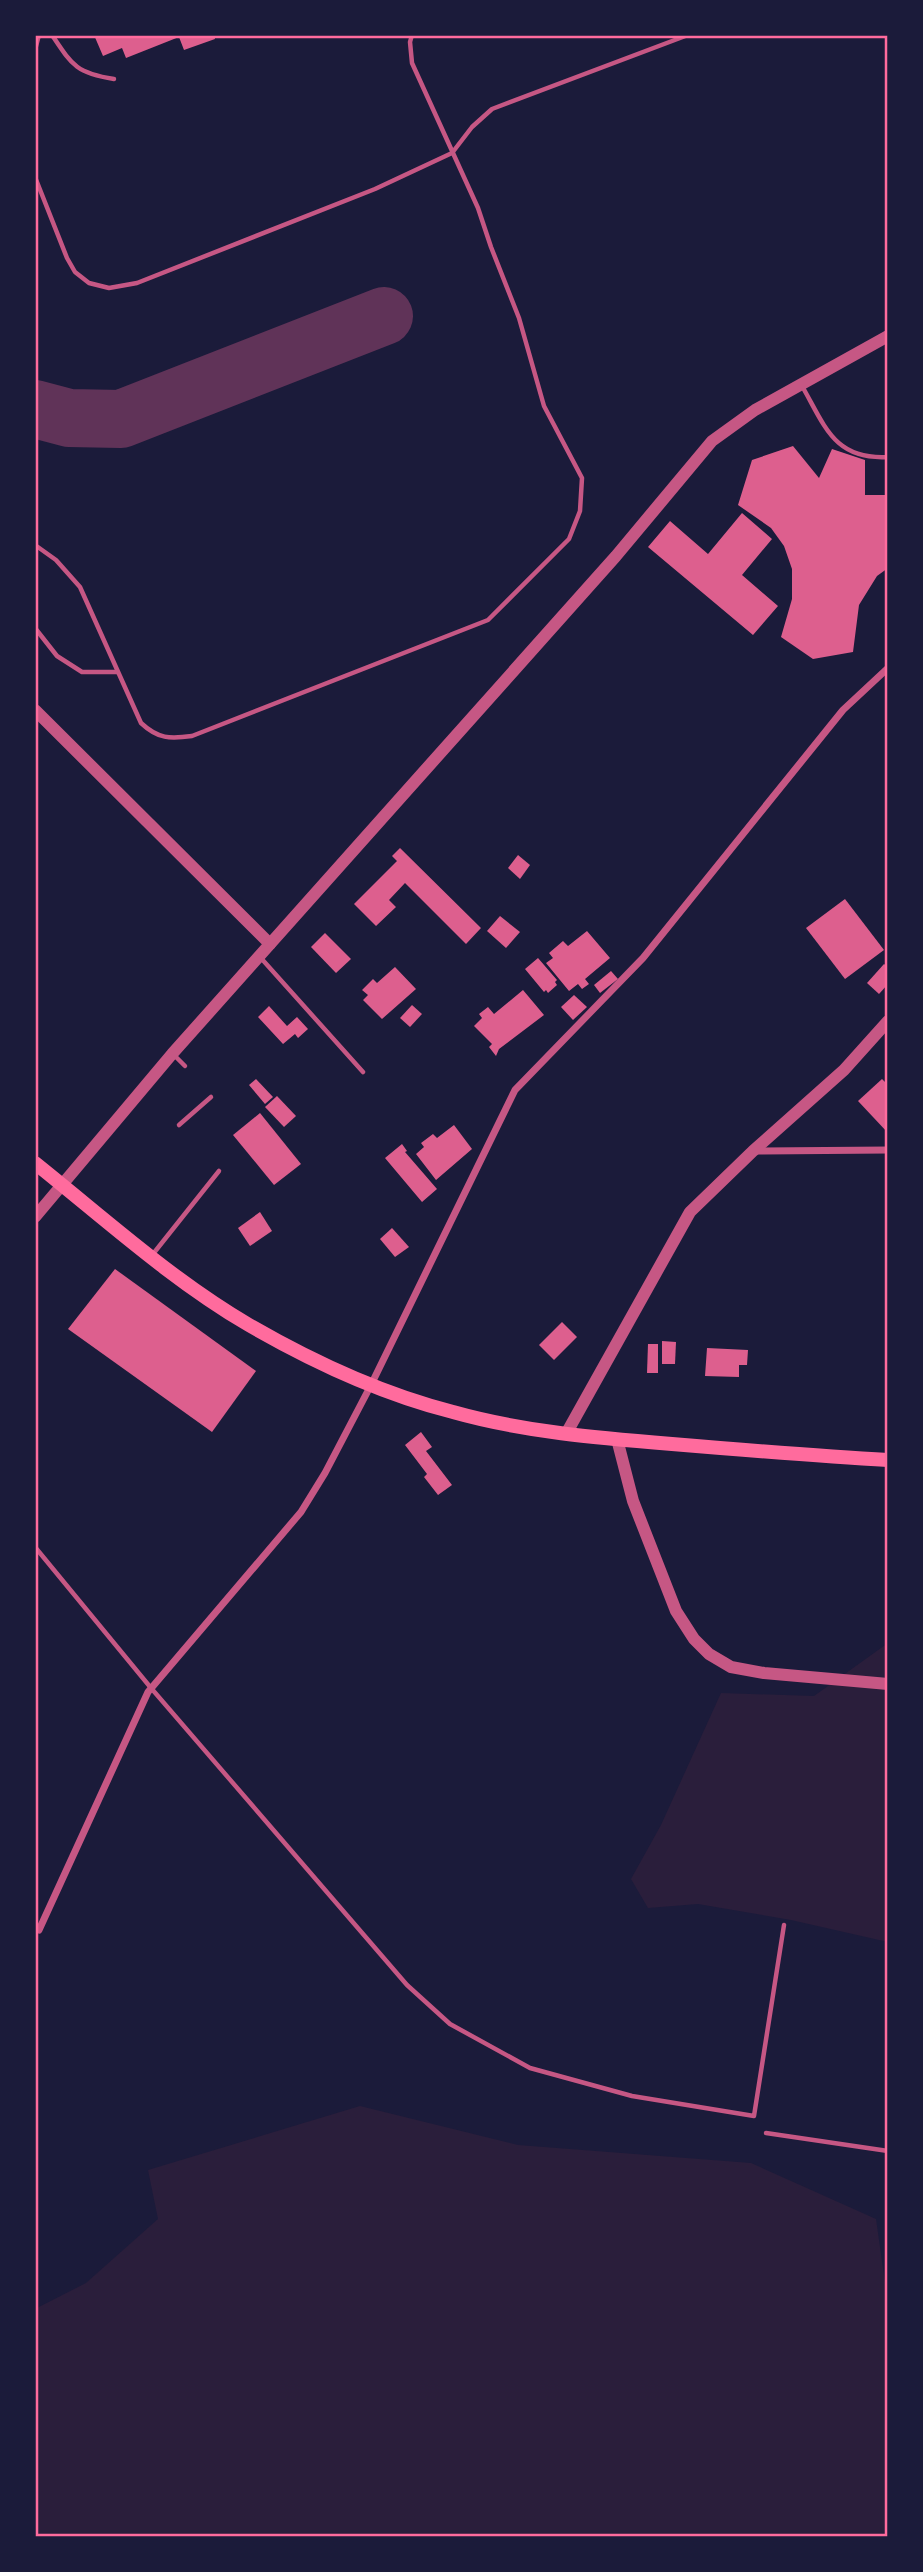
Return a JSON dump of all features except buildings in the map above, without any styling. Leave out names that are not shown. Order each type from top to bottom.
[{"type":"main road","points":[[35,1163],[203,1296],[250,1326],[371,1385],[451,1412],[511,1426],[566,1434],[888,1460]]},
{"type":"street","points":[[35,1217],[172,1054],[616,556],[712,441],[755,410],[888,336]]},
{"type":"street","points":[[39,1930],[151,1688],[300,1512],[326,1473],[514,1090],[643,958],[843,710],[888,668]]},
{"type":"street","points":[[35,709],[270,944]]},
{"type":"street","points":[[566,1434],[691,1212],[753,1150],[844,1070],[888,1021]]},
{"type":"street","points":[[753,1150],[888,1150]]},
{"type":"street","points":[[617,1439],[633,1501],[676,1611],[694,1639],[709,1654],[731,1667],[764,1673],[888,1684]]},
{"type":"lane","points":[[35,50],[38,35]]},
{"type":"lane","points":[[52,35],[77,69],[114,79]]},
{"type":"lane","points":[[35,545],[56,560],[80,587],[141,723],[152,733],[169,739],[192,736],[488,620],[569,539],[580,511],[582,478],[544,406],[519,318],[478,208],[412,63],[412,35]]},
{"type":"lane","points":[[35,177],[75,272],[89,283],[109,288],[137,283],[375,189],[452,153],[472,127],[492,109],[688,35]]},
{"type":"lane","points":[[801,385],[829,433],[846,450],[872,458],[888,457]]},
{"type":"lane","points":[[35,628],[57,656],[82,671],[117,672]]},
{"type":"lane","points":[[259,956],[363,1072]]},
{"type":"lane","points":[[172,1054],[185,1066]]},
{"type":"lane","points":[[179,1125],[211,1097]]},
{"type":"lane","points":[[151,1257],[219,1171]]},
{"type":"lane","points":[[35,1546],[151,1688],[407,1985],[450,2024],[530,2068],[632,2096],[754,2116],[784,1925]]},
{"type":"lane","points":[[766,2133],[888,2151]]},
{"type":"shaded area","points":[[888,1643],[888,1942],[791,1920],[698,1904],[648,1908],[631,1879],[661,1825],[721,1693],[814,1696]]},
{"type":"shaded area","points":[[360,2106],[518,2145],[751,2163],[876,2219],[888,2303],[888,2537],[35,2537],[35,2309],[86,2283],[158,2219],[148,2170]]},
{"type":"taxiway","points":[[35,409],[69,418],[121,419],[384,316]]}]
